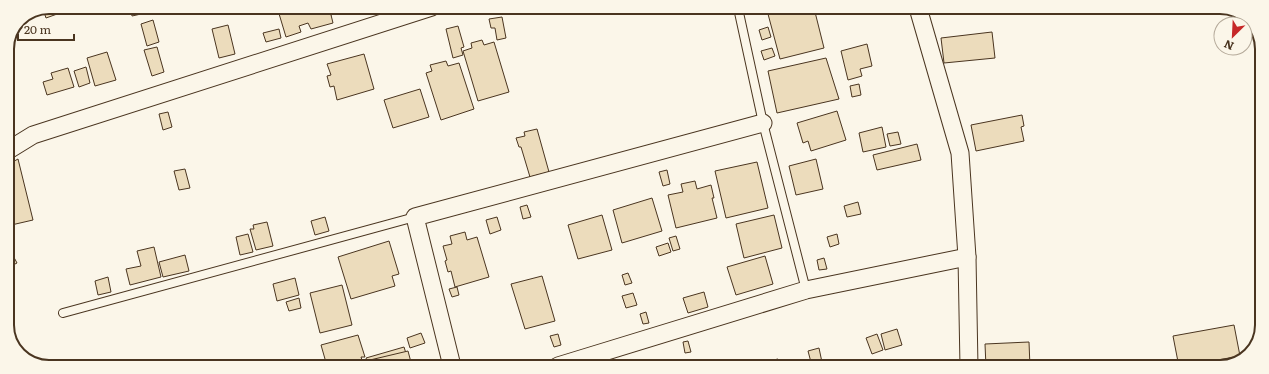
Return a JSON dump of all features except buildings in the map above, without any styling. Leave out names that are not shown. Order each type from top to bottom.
[{"type":"street","points":[[14,146],[33,135],[413,14]]},
{"type":"street","points":[[920,14],[960,153],[967,257],[968,360]]},
{"type":"street","points":[[450,360],[415,218],[763,123]]},
{"type":"street","points":[[578,360],[806,290],[967,257]]},
{"type":"lane","points":[[739,14],[763,123],[806,290]]},
{"type":"lane","points":[[63,313],[415,218]]}]
